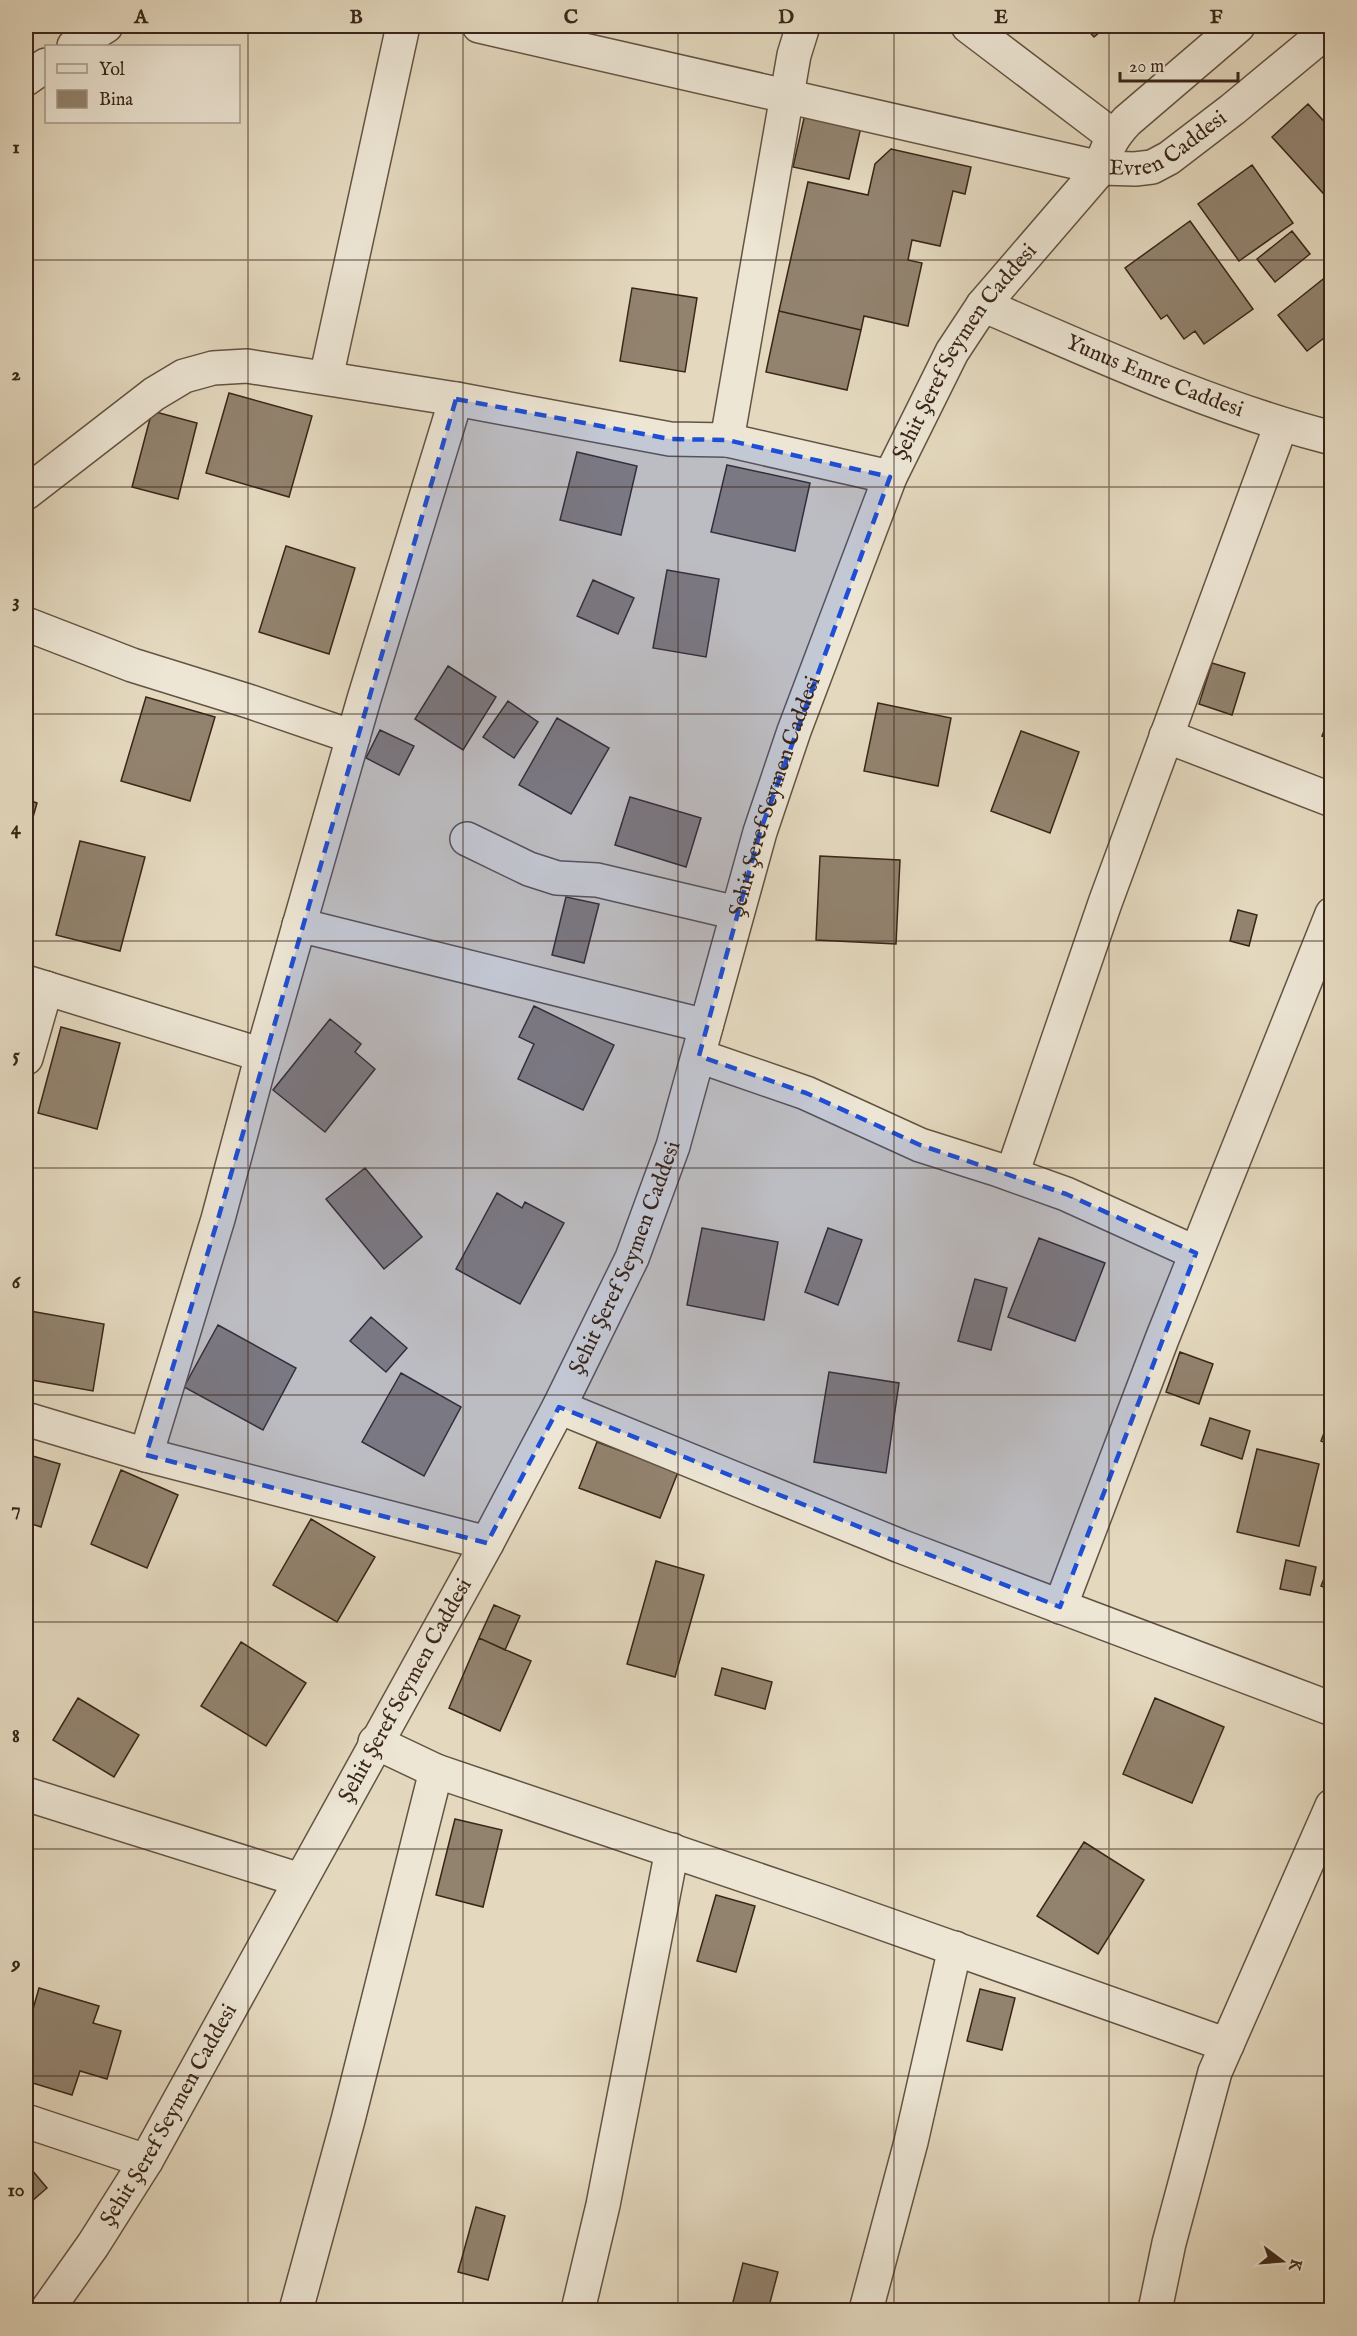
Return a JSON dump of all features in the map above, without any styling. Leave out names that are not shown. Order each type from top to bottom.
[{"type":"street","points":[[76,45],[106,26]]},
{"type":"street","points":[[326,378],[403,26]]},
{"type":"street","points":[[479,26],[1101,168]]},
{"type":"street","points":[[727,440],[794,55],[803,26]]},
{"type":"street","points":[[968,26],[1113,136]]},
{"type":"street","name":"Evren Caddesi","points":[[1238,26],[1127,121],[1113,136],[1106,149],[1101,168],[1152,167],[1168,158],[1233,109],[1332,27]]},
{"type":"street","points":[[26,79],[45,66]]},
{"type":"street","name":"Şehit Şeref Seymen Caddesi","points":[[47,2310],[93,2246],[146,2161],[375,1742],[487,1543],[559,1407],[632,1258],[673,1146],[760,832],[794,731],[890,477],[952,352],[983,305],[1101,168]]},
{"type":"street","name":"Yunus Emre Caddesi","points":[[983,305],[1109,359],[1281,425],[1332,438]]},
{"type":"street","points":[[26,493],[154,394],[184,376],[213,368],[247,366],[456,399],[670,439],[727,440],[890,477]]},
{"type":"street","points":[[146,1455],[219,1220],[262,1055],[353,737],[456,399]]},
{"type":"street","points":[[1012,1174],[1104,903],[1281,425]]},
{"type":"street","points":[[26,624],[132,665],[248,700],[353,737]]},
{"type":"street","points":[[1166,736],[1332,800]]},
{"type":"street","points":[[467,839],[529,869],[557,878],[597,880],[737,913]]},
{"type":"street","points":[[1060,1606],[1196,1254],[1332,914]]},
{"type":"street","points":[[299,925],[703,1041],[806,1093],[920,1145],[1012,1174],[1065,1194],[1196,1254]]},
{"type":"street","points":[[26,1058],[36,985],[262,1055]]},
{"type":"street","points":[[559,1407],[900,1546],[1332,1709]]},
{"type":"street","points":[[26,1419],[146,1455],[487,1543]]},
{"type":"street","points":[[375,1742],[436,1771],[955,1948],[1227,2045]]},
{"type":"street","points":[[296,2310],[348,2120],[436,1771]]},
{"type":"street","points":[[26,1794],[300,1880]]},
{"type":"street","points":[[1155,2310],[1169,2243],[1215,2072],[1332,1806]]},
{"type":"street","points":[[578,2310],[603,2205],[672,1850]]},
{"type":"street","points":[[866,2310],[911,2142],[955,1948]]},
{"type":"street","points":[[26,2121],[146,2161]]},
{"type":"highlighted area","points":[[456,399],[670,439],[727,440],[890,477],[760,832],[699,1056],[806,1093],[920,1145],[1066,1194],[1196,1253],[1060,1607],[559,1407],[487,1543],[146,1455],[218,1219]]},
{"type":"building","points":[[1084,26],[1107,26],[1094,37]]},
{"type":"building","points":[[1308,104],[1332,130],[1332,203],[1272,137]]},
{"type":"building","points":[[805,114],[861,127],[849,179],[793,167]]},
{"type":"building","points":[[891,149],[971,167],[965,194],[953,191],[940,246],[912,240],[908,260],[922,263],[908,326],[864,316],[861,330],[779,311],[808,182],[868,195],[875,164]]},
{"type":"building","points":[[1252,165],[1293,223],[1239,261],[1198,204]]},
{"type":"building","points":[[1190,221],[1253,309],[1204,344],[1195,331],[1184,339],[1167,315],[1161,319],[1125,268]]},
{"type":"building","points":[[1292,231],[1310,254],[1275,282],[1257,259]]},
{"type":"building","points":[[1332,272],[1332,332],[1307,351],[1278,315]]},
{"type":"building","points":[[632,288],[697,298],[685,372],[620,361]]},
{"type":"building","points":[[779,311],[861,330],[847,390],[766,372]]},
{"type":"building","points":[[229,393],[312,416],[289,497],[206,473]]},
{"type":"building","points":[[152,411],[197,423],[178,499],[132,487]]},
{"type":"building","points":[[577,452],[637,466],[621,535],[560,520]]},
{"type":"building","points":[[727,465],[810,483],[795,551],[711,532]]},
{"type":"building","points":[[286,546],[355,568],[329,654],[259,632]]},
{"type":"building","points":[[667,570],[719,579],[706,657],[653,648]]},
{"type":"building","points":[[593,580],[634,598],[618,634],[577,616]]},
{"type":"building","points":[[1212,663],[1245,673],[1232,715],[1199,704]]},
{"type":"building","points":[[448,666],[496,697],[463,750],[415,719]]},
{"type":"building","points":[[146,697],[215,717],[190,801],[121,781]]},
{"type":"building","points":[[508,701],[538,722],[514,758],[483,737]]},
{"type":"building","points":[[878,703],[951,718],[938,786],[864,771]]},
{"type":"building","points":[[1332,710],[1332,740],[1322,736]]},
{"type":"building","points":[[557,718],[609,748],[571,814],[519,785]]},
{"type":"building","points":[[380,730],[414,746],[399,775],[366,758]]},
{"type":"building","points":[[1021,731],[1079,752],[1050,833],[991,811]]},
{"type":"building","points":[[630,797],[701,818],[686,867],[615,845]]},
{"type":"building","points":[[26,799],[37,803],[26,842]]},
{"type":"building","points":[[80,841],[145,857],[120,951],[56,935]]},
{"type":"building","points":[[820,856],[900,860],[896,944],[816,940]]},
{"type":"building","points":[[566,897],[599,904],[584,963],[552,955]]},
{"type":"building","points":[[1238,910],[1257,915],[1249,946],[1230,941]]},
{"type":"building","points":[[534,1006],[614,1045],[583,1110],[518,1079],[534,1044],[519,1037]]},
{"type":"building","points":[[330,1019],[361,1044],[355,1052],[375,1069],[325,1132],[273,1090]]},
{"type":"building","points":[[61,1027],[120,1043],[97,1129],[38,1113]]},
{"type":"building","points":[[365,1168],[422,1237],[384,1269],[326,1199]]},
{"type":"building","points":[[497,1193],[522,1208],[525,1202],[564,1223],[520,1304],[456,1269]]},
{"type":"building","points":[[702,1228],[778,1242],[764,1320],[687,1305]]},
{"type":"building","points":[[828,1228],[862,1240],[838,1305],[805,1292]]},
{"type":"building","points":[[1039,1238],[1105,1263],[1075,1341],[1008,1317]]},
{"type":"building","points":[[975,1279],[1007,1288],[991,1350],[958,1341]]},
{"type":"building","points":[[30,1311],[104,1324],[93,1391],[26,1379],[26,1338]]},
{"type":"building","points":[[371,1317],[407,1348],[386,1372],[350,1341]]},
{"type":"building","points":[[218,1325],[296,1368],[263,1430],[184,1387]]},
{"type":"building","points":[[1180,1352],[1213,1364],[1199,1404],[1166,1392]]},
{"type":"building","points":[[829,1372],[899,1383],[886,1473],[814,1462]]},
{"type":"building","points":[[401,1373],[461,1407],[424,1476],[362,1442]]},
{"type":"building","points":[[1332,1412],[1332,1445],[1321,1441]]},
{"type":"building","points":[[1210,1418],[1250,1431],[1242,1459],[1201,1445]]},
{"type":"building","points":[[597,1442],[678,1472],[660,1518],[579,1488]]},
{"type":"building","points":[[1257,1449],[1319,1464],[1299,1546],[1237,1532]]},
{"type":"building","points":[[26,1454],[60,1464],[41,1527],[26,1522]]},
{"type":"building","points":[[121,1470],[178,1495],[147,1568],[91,1544]]},
{"type":"building","points":[[311,1519],[375,1557],[337,1622],[273,1585]]},
{"type":"building","points":[[1332,1559],[1332,1590],[1321,1586]]},
{"type":"building","points":[[1286,1560],[1316,1567],[1310,1595],[1280,1589]]},
{"type":"building","points":[[656,1561],[704,1575],[675,1677],[627,1664]]},
{"type":"building","points":[[494,1605],[520,1616],[505,1650],[479,1638]]},
{"type":"building","points":[[479,1638],[531,1661],[500,1731],[449,1708]]},
{"type":"building","points":[[241,1642],[306,1683],[266,1746],[201,1706]]},
{"type":"building","points":[[722,1668],[772,1682],[765,1709],[715,1695]]},
{"type":"building","points":[[78,1698],[139,1735],[114,1777],[53,1740]]},
{"type":"building","points":[[1155,1698],[1224,1727],[1192,1803],[1123,1774]]},
{"type":"building","points":[[455,1819],[502,1830],[483,1907],[436,1895]]},
{"type":"building","points":[[1084,1842],[1144,1880],[1098,1954],[1037,1916]]},
{"type":"building","points":[[716,1895],[755,1906],[736,1972],[697,1961]]},
{"type":"building","points":[[39,1988],[99,2006],[93,2023],[121,2031],[107,2079],[80,2071],[72,2095],[26,2081],[26,2034]]},
{"type":"building","points":[[980,1989],[1015,1998],[1002,2050],[967,2041]]},
{"type":"building","points":[[26,2163],[47,2188],[26,2206]]},
{"type":"building","points":[[476,2207],[505,2216],[488,2280],[458,2272]]},
{"type":"building","points":[[743,2263],[778,2272],[768,2310],[750,2310],[732,2306]]}]
